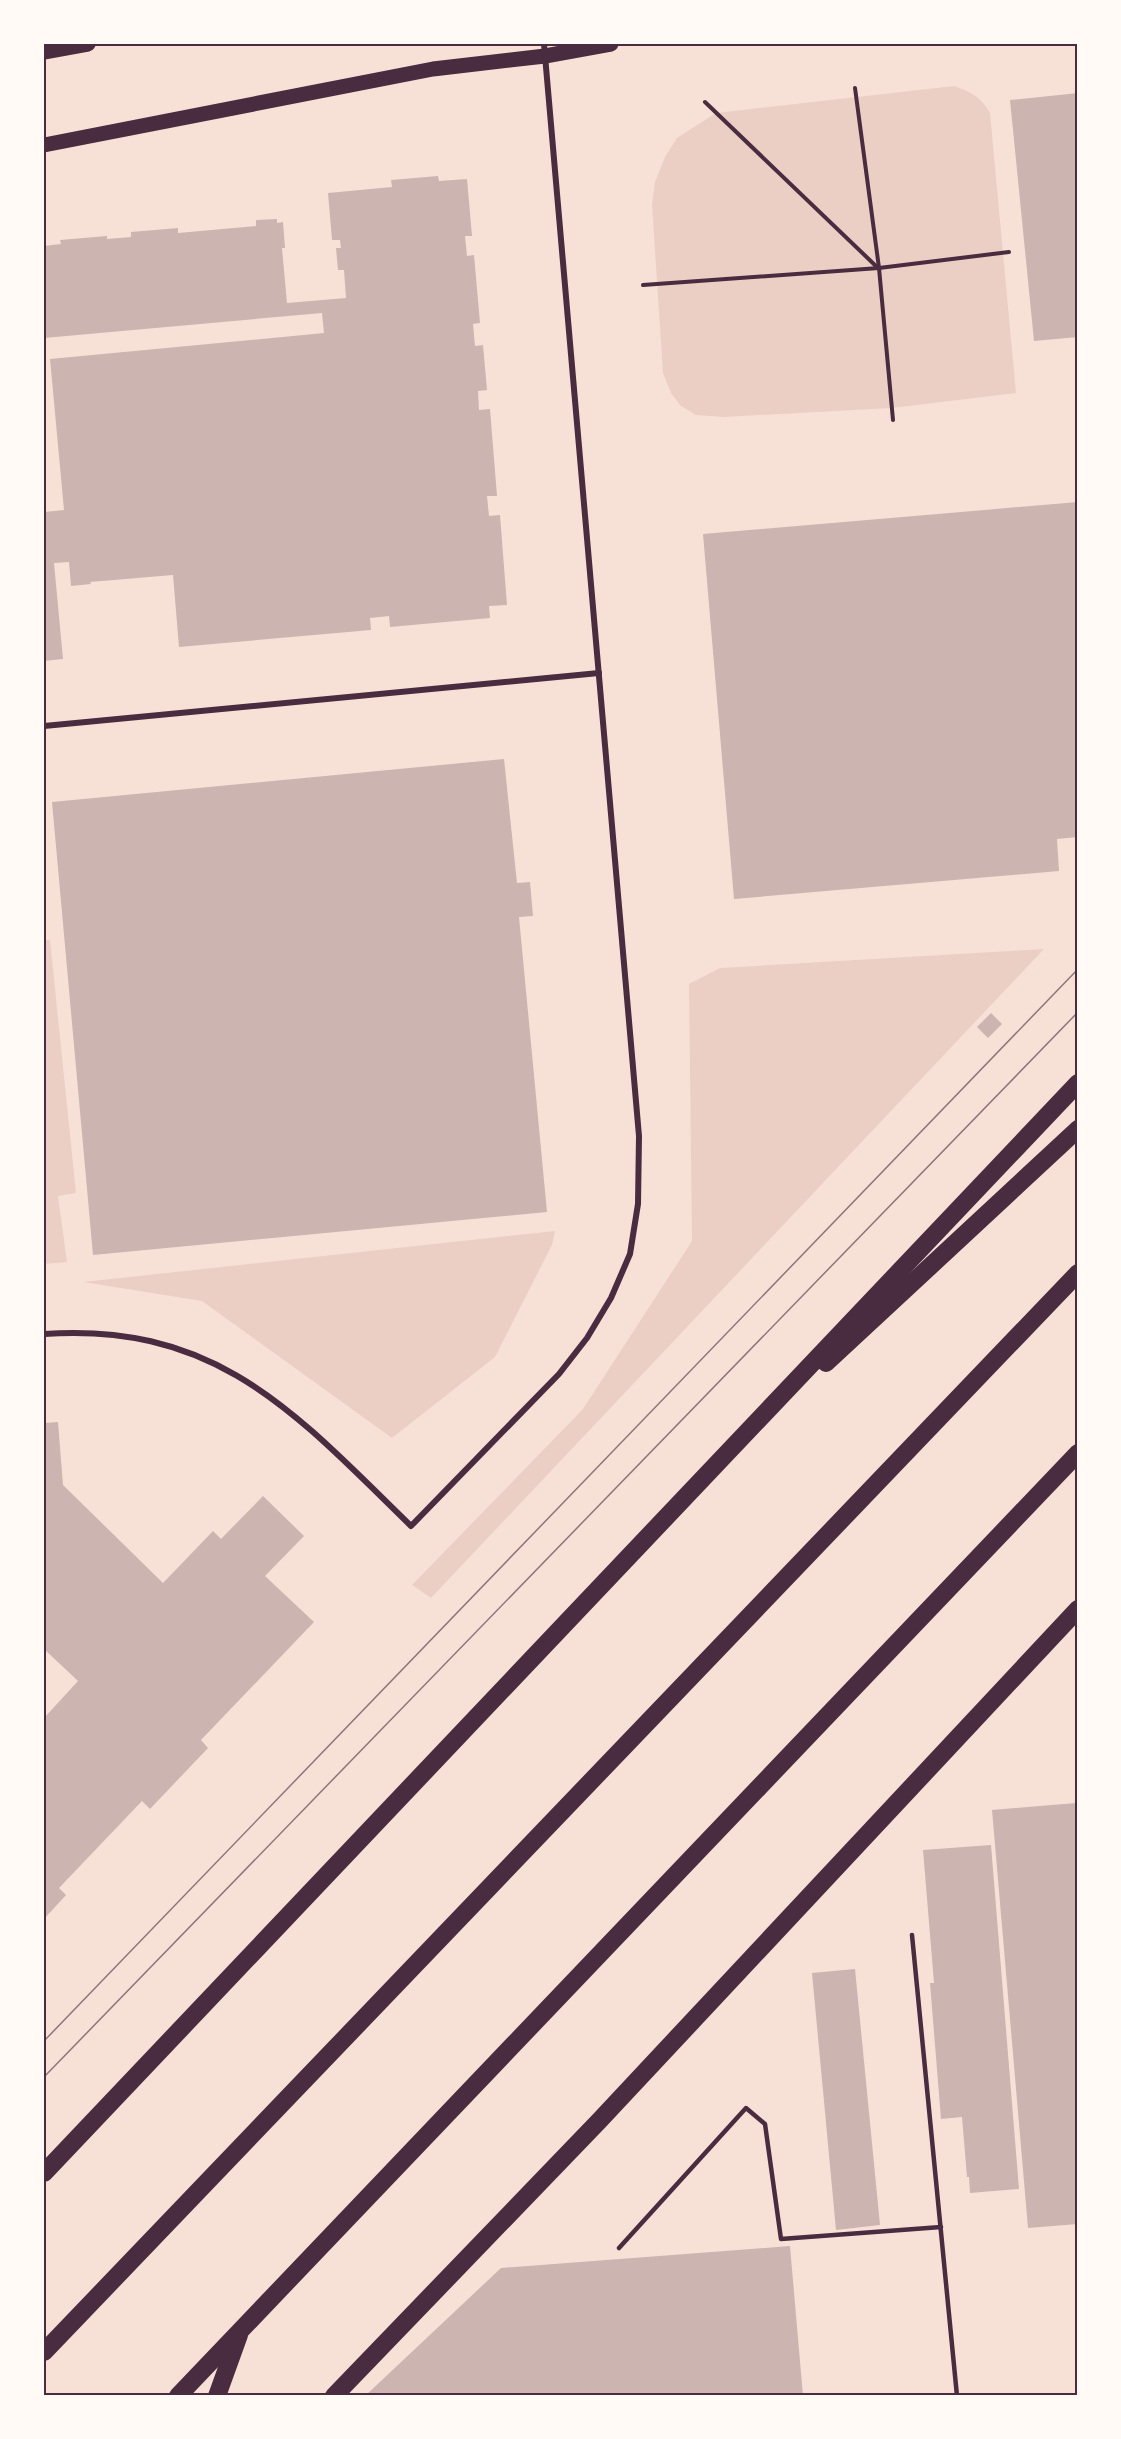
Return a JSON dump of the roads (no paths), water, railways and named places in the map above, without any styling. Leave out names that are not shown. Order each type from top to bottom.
[{"type":"highway","points":[[44,2173],[1077,1083]]},
{"type":"highway","points":[[714,1465],[914,1283],[1077,1129]]},
{"type":"highway","points":[[44,2352],[1077,1272]]},
{"type":"highway","points":[[178,2396],[242,2326],[1077,1453]]},
{"type":"highway","points":[[334,2396],[607,2113],[1077,1609]]},
{"type":"highway","points":[[217,2396],[242,2326]]},
{"type":"main road","points":[[44,52],[88,44]]},
{"type":"main road","points":[[44,145],[433,69],[545,50],[611,44]]},
{"type":"street","points":[[44,1334],[88,1332],[125,1335],[165,1344],[202,1357],[243,1378],[281,1403],[320,1437],[411,1526],[559,1374],[587,1338],[611,1298],[630,1254],[638,1204],[639,1136],[545,50]]},
{"type":"street","points":[[44,726],[599,673]]},
{"type":"lane","points":[[912,1935],[957,2396]]},
{"type":"lane","points":[[619,2248],[746,2108],[765,2124],[781,2239],[940,2227]]},
{"type":"tram line","points":[[44,2041],[1078,969]]},
{"type":"tram line","points":[[44,2077],[1078,1012]]}]
